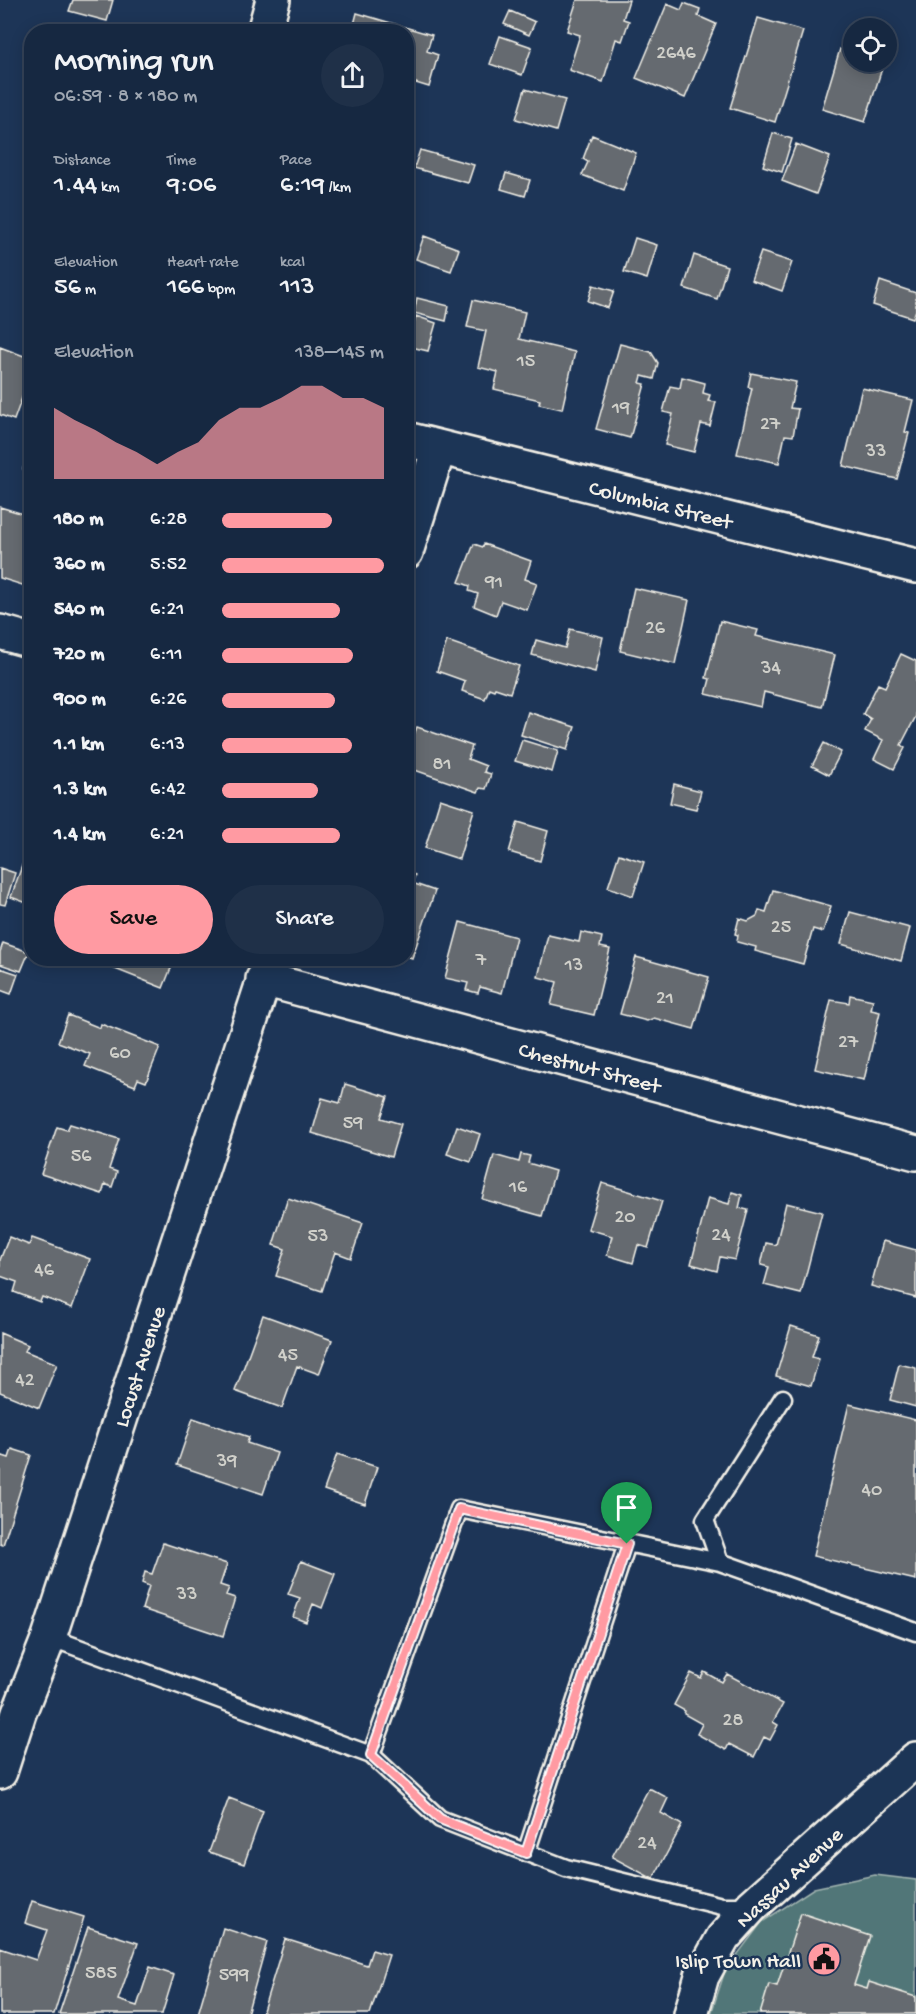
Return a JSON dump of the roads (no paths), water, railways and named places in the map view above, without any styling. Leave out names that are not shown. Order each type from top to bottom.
[{"type":"street","points":[[266,24],[273,0]]},
{"type":"street","name":"Columbia Street","points":[[414,441],[916,566]]},
{"type":"street","points":[[414,527],[439,448]]},
{"type":"street","points":[[0,632],[24,639]]},
{"type":"street","name":"Chestnut Street","points":[[267,969],[916,1153]]},
{"type":"street","name":"Locust Avenue","points":[[0,1772],[7,1725],[49,1637],[267,969]]},
{"type":"street","name":"Nassau Avenue","points":[[691,2014],[702,1976],[723,1938],[752,1906],[916,1759]]},
{"type":"lane","points":[[720,1562],[705,1520],[783,1398]]},
{"type":"lane","points":[[371,1755],[459,1509],[720,1562],[916,1632]]},
{"type":"lane","points":[[526,1853],[627,1544]]},
{"type":"lane","points":[[49,1637],[371,1755],[440,1819],[526,1853],[566,1868],[722,1906],[752,1906]]},
{"type":"place","name":"Islip Town Hall","points":[[824,1959]]}]
